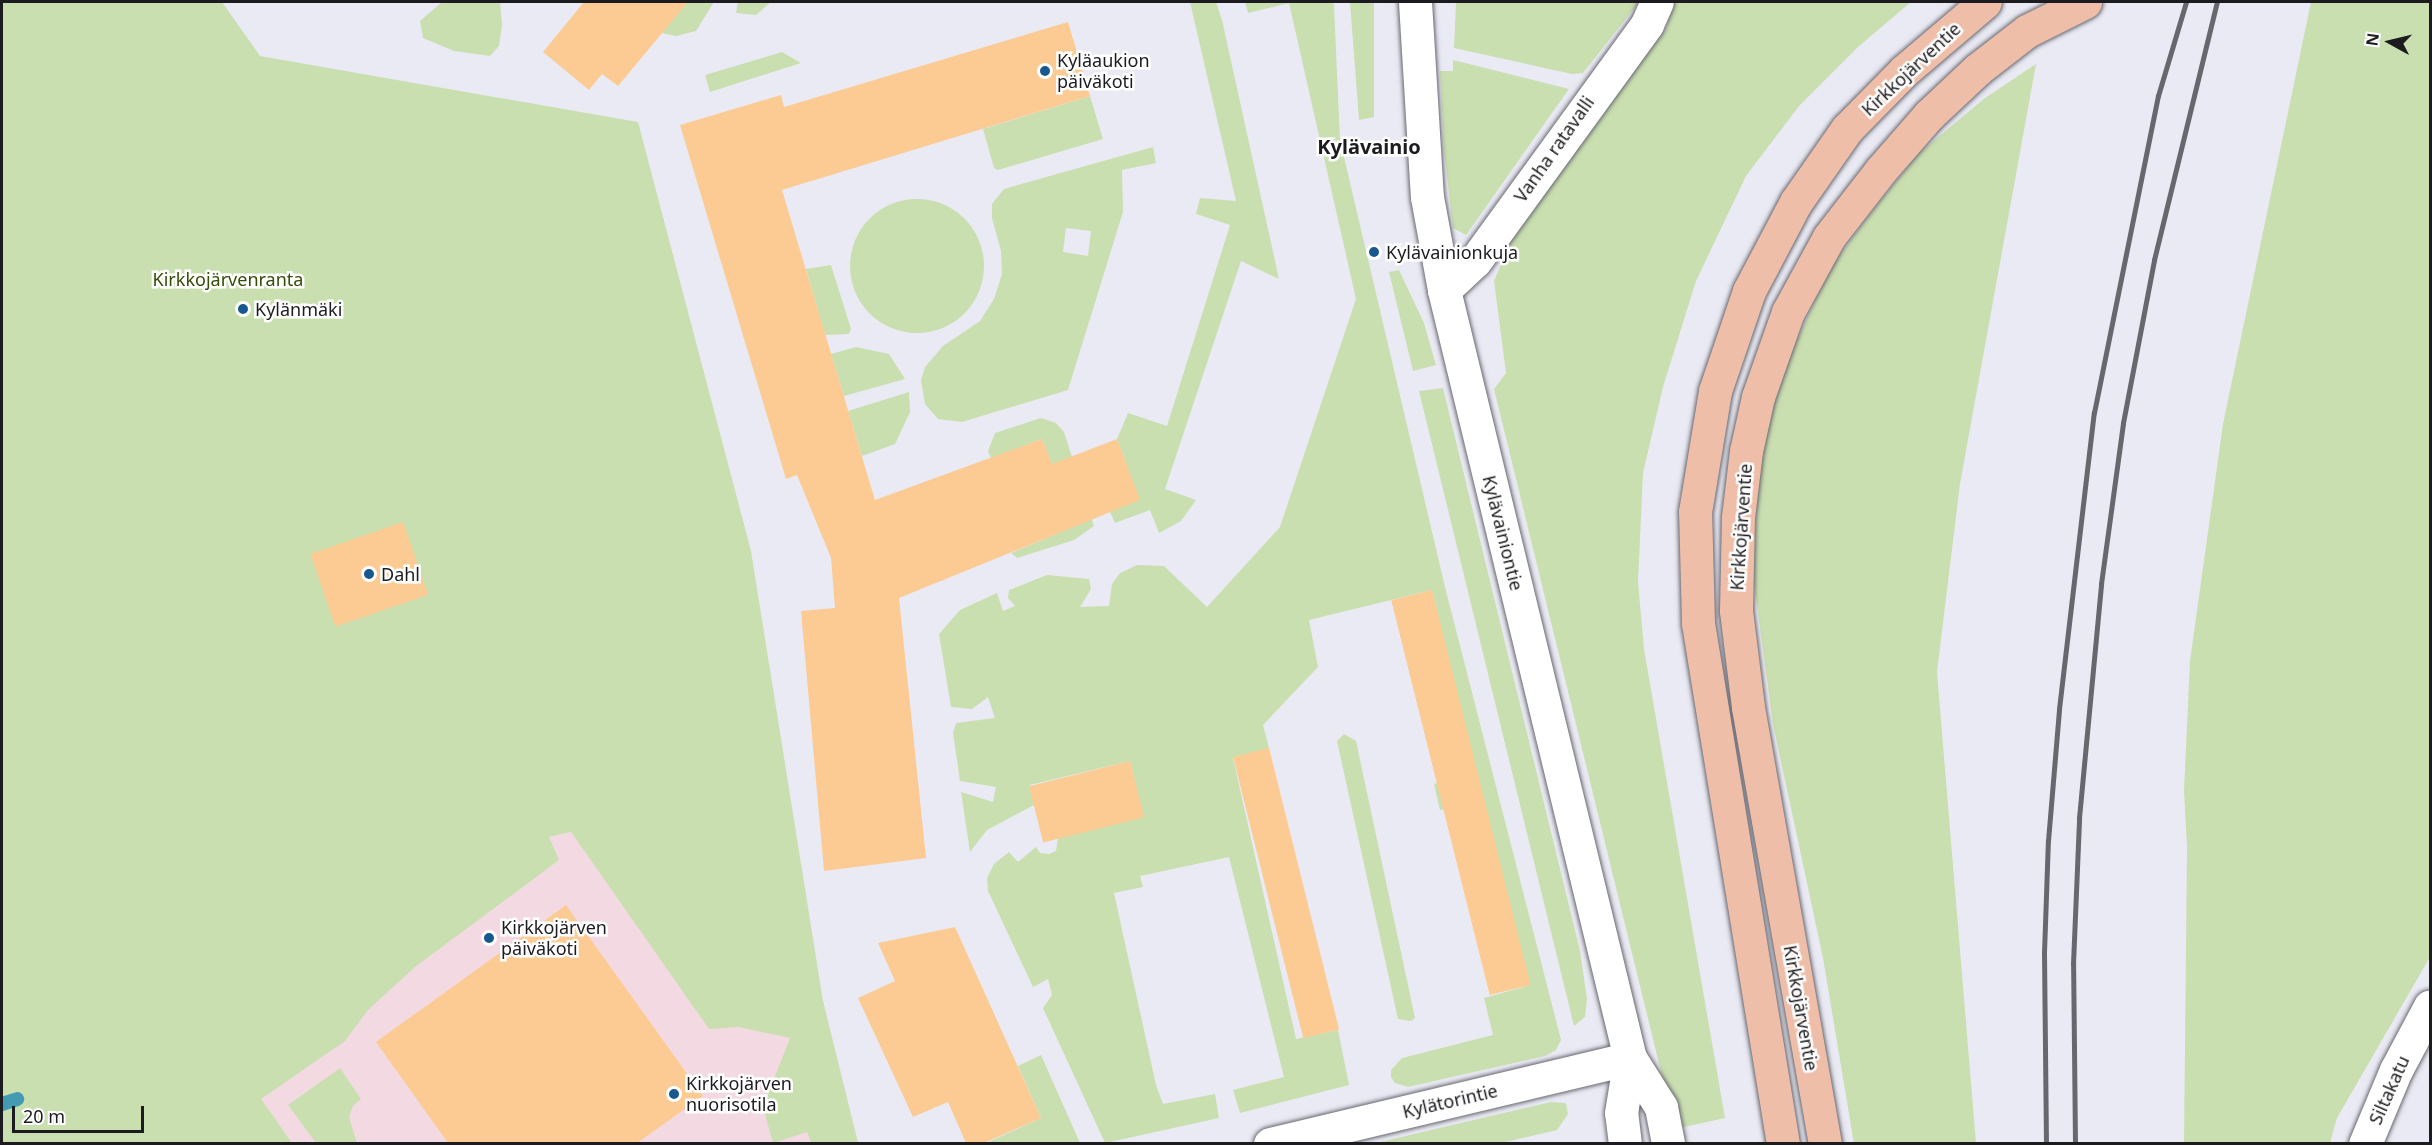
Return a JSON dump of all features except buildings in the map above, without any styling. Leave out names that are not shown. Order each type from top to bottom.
[{"type":"main road","name":"Kirkkojärventie","points":[[1783,1143],[1698,623],[1695,513],[1715,391],[1749,291],[1802,193],[1847,129],[1904,71],[1985,2]]},
{"type":"main road","name":"Kirkkojärventie","points":[[1825,1143],[1748,708],[1738,622],[1738,518],[1746,451],[1758,397],[1788,312],[1829,237],[1929,115],[1978,69],[2027,31],[2085,2]]},
{"type":"street","name":"Kylävainiontie","points":[[1415,2],[1427,197],[1444,290],[1630,1058],[1661,1107],[1668,1143]]},
{"type":"street","name":"Vanha ratavalli","points":[[1444,290],[1475,261],[1647,24],[1658,2]]},
{"type":"street","name":"Siltakatu","points":[[2366,1143],[2396,1070],[2430,1006]]},
{"type":"street","name":"Kylävainiontie","points":[[1625,1143],[1621,1113],[1630,1058]]},
{"type":"street","name":"Kylätorintie","points":[[1270,1143],[1630,1058]]},
{"type":"shaded area","name":"Kirkkojärven päiväkoti","points":[[664,813],[823,1001],[858,1143],[292,1143],[260,1099],[338,891],[552,836]]},
{"type":"green space","name":"Kirkkojärvenranta","points":[[2,2],[222,2],[260,56],[638,122],[751,551],[823,1001],[858,1143],[811,1143],[807,1132],[773,1143],[763,1107],[790,1038],[739,1027],[709,1029],[571,832],[549,837],[559,860],[415,967],[368,1010],[345,1041],[261,1099],[292,1143],[2,1144]]},
{"type":"green space","points":[[442,2],[500,2],[502,25],[499,46],[490,56],[454,51],[423,38],[420,21]]},
{"type":"green space","points":[[688,2],[714,2],[696,31],[676,36],[662,33]]},
{"type":"green space","points":[[738,2],[771,2],[756,15],[736,13]]},
{"type":"green space","points":[[1190,2],[1216,2],[1222,20],[1279,279],[1241,261],[1165,489],[1196,500],[1181,521],[1159,533],[1150,510],[1115,523],[1094,476],[1126,463],[1117,439],[1128,413],[1167,426],[1230,225],[1196,214],[1200,198],[1236,201]]},
{"type":"green space","points":[[1245,2],[1332,2],[1334,5],[1340,140],[1445,587],[1561,1040],[1556,1050],[1545,1056],[1408,1087],[1395,1083],[1391,1077],[1391,1070],[1402,1058],[1493,1035],[1484,998],[1527,986],[1482,800],[1440,810],[1434,784],[1475,772],[1432,590],[1309,620],[1318,667],[1263,725],[1269,748],[1233,758],[1296,1039],[1338,1030],[1349,1085],[1240,1113],[1233,1090],[1284,1077],[1229,857],[1140,876],[1143,887],[1114,893],[1156,1085],[1163,1104],[1215,1094],[1219,1118],[1105,1143],[1043,1008],[1052,995],[1048,979],[1033,987],[988,891],[987,878],[994,864],[1009,852],[1018,862],[1036,847],[1040,853],[1049,854],[1056,851],[1058,838],[1143,817],[1130,761],[1030,785],[1034,805],[987,830],[970,852],[961,792],[993,802],[996,787],[960,781],[953,733],[956,723],[995,718],[988,697],[972,709],[951,707],[939,634],[960,610],[997,593],[1003,611],[1015,606],[1008,598],[1009,590],[1047,575],[1089,579],[1091,589],[1080,607],[1109,606],[1112,584],[1120,573],[1137,565],[1164,566],[1207,607],[1280,527],[1356,299],[1289,3],[1248,13]]},
{"type":"green space","points":[[1350,2],[1374,2],[1374,117],[1359,120]]},
{"type":"green space","points":[[1456,2],[1639,2],[1583,73],[1572,74],[1454,48]]},
{"type":"green space","points":[[1674,2],[1911,2],[1858,47],[1799,106],[1746,176],[1696,281],[1663,387],[1643,473],[1638,582],[1644,649],[1725,1118],[1675,1129],[1494,389],[1506,373],[1494,281],[1517,227],[1666,28]]},
{"type":"green space","points":[[2311,2],[2430,2],[2430,957],[2337,1118],[2330,1143],[2184,1143],[2187,847],[2184,791],[2190,661],[2223,424]]},
{"type":"green space","points":[[782,52],[801,63],[710,92],[705,75]]},
{"type":"green space","points":[[1453,60],[1569,89],[1466,235],[1453,228],[1444,150],[1440,71],[1453,71]]},
{"type":"green space","points":[[2036,64],[1960,484],[1937,672],[1976,1143],[1854,1144],[1823,958],[1773,724],[1753,576],[1760,451],[1777,384],[1832,266],[1919,153],[1985,98]]},
{"type":"green space","points":[[1090,96],[1103,139],[998,170],[994,168],[983,129]]},
{"type":"green space","points":[[1153,147],[1156,163],[1122,170],[1123,212],[1068,390],[962,422],[938,419],[925,404],[921,380],[925,367],[943,346],[980,321],[994,299],[1002,274],[1001,251],[992,218],[992,204],[1004,189]],"holes":[[[1066,228],[1091,231],[1088,256],[1063,252]]]},
{"type":"green space","points":[[917,199],[942,205],[964,219],[978,241],[984,266],[978,291],[964,313],[942,327],[917,333],[892,327],[870,313],[856,291],[850,266],[856,241],[870,219],[892,205]]},
{"type":"green space","points":[[831,265],[851,329],[849,334],[825,335],[806,269]]},
{"type":"green space","points":[[1399,270],[1424,323],[1436,365],[1413,371],[1389,272]]},
{"type":"green space","points":[[856,347],[889,354],[905,379],[844,396],[831,354]]},
{"type":"green space","points":[[1443,388],[1580,951],[1587,999],[1585,1017],[1574,1026],[1419,391]]},
{"type":"green space","points":[[909,392],[910,412],[895,444],[862,456],[848,411]]},
{"type":"green space","points":[[1041,418],[1056,423],[1064,432],[1094,526],[1074,540],[1017,558],[1011,553],[1075,526],[1042,439],[991,458],[988,451],[995,433]]},
{"type":"green space","points":[[1344,734],[1356,741],[1415,1018],[1411,1021],[1398,1019],[1337,741]]},
{"type":"green space","points":[[1041,1055],[1080,1143],[984,1144],[1041,1118],[1018,1066]]},
{"type":"green space","points":[[340,1068],[361,1099],[353,1106],[349,1117],[357,1143],[316,1143],[288,1105]]},
{"type":"green space","points":[[1551,1102],[1566,1103],[1568,1114],[1557,1130],[1501,1143],[1376,1143]]},
{"type":"waterway","points":[[2,1104],[17,1099]]},
{"type":"railway","points":[[2046,1144],[2044,953],[2048,841],[2059,709],[2094,413],[2158,96],[2186,2]]},
{"type":"railway","points":[[2075,1144],[2073,964],[2079,818],[2101,584],[2123,423],[2154,260],[2217,2]]},
{"type":"place","name":"Kyläaukion päiväkoti","points":[[1045,71]]},
{"type":"place","name":"Kylävainionkuja","points":[[1374,252]]},
{"type":"place","name":"Kylänmäki","points":[[243,309]]},
{"type":"place","name":"Dahl","points":[[369,574]]},
{"type":"place","name":"Kirkkojärven päiväkoti","points":[[489,938]]},
{"type":"place","name":"Kirkkojärven nuorisotila","points":[[674,1094]]},
{"type":"district","name":"Kylävainio","points":[[1369,146]]}]
